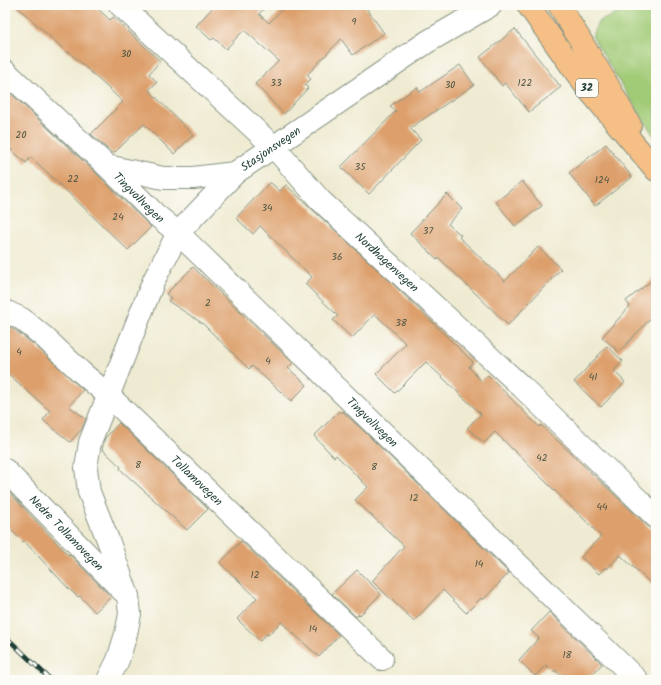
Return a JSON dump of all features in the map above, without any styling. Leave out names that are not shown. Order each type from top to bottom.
[{"type":"main road","name":"32","points":[[528,5],[586,88],[654,168]]},
{"type":"main road","name":"32","points":[[559,5],[603,77],[654,168]]},
{"type":"street","name":"Nordhagenvegen","points":[[120,5],[274,147],[320,200],[522,388],[656,517]]},
{"type":"street","name":"Stasjonsvegen","points":[[107,166],[163,178],[194,178],[235,173],[427,42],[492,5]]},
{"type":"street","points":[[5,71],[107,166]]},
{"type":"street","name":"Tingvollvegen","points":[[107,166],[155,214],[178,233],[638,680]]},
{"type":"street","points":[[108,680],[118,660],[130,614],[128,596],[89,492],[86,468],[90,442],[154,280],[178,233],[235,173]]},
{"type":"street","name":"Tollamovegen","points":[[5,311],[22,319],[39,332],[81,372],[108,395],[382,659]]},
{"type":"street","name":"Nedre Tollamovegen","points":[[5,470],[128,596]]},
{"type":"green space","points":[[656,6],[656,139],[592,36],[598,22],[628,9]]},
{"type":"building","points":[[15,5],[94,5],[110,20],[113,17],[160,61],[149,74],[157,82],[149,90],[193,135],[174,154],[144,124],[113,154],[91,134],[123,102]]},
{"type":"building","points":[[215,5],[267,5],[259,14],[269,23],[286,5],[364,5],[384,33],[353,55],[341,39],[307,75],[311,79],[305,85],[308,88],[284,114],[255,84],[279,61],[244,30],[226,49],[214,38],[211,40],[196,26]]},
{"type":"building","points":[[515,29],[561,87],[529,112],[505,83],[502,86],[480,57]]},
{"type":"building","points":[[460,65],[474,85],[410,128],[421,140],[369,194],[341,167],[396,111],[390,106],[417,87],[420,92]]},
{"type":"building","points":[[5,88],[151,227],[128,250],[31,157],[26,163],[5,144]]},
{"type":"building","points":[[606,144],[632,177],[595,206],[569,173]]},
{"type":"building","points":[[522,181],[542,206],[515,226],[496,202]]},
{"type":"building","points":[[270,182],[280,191],[286,185],[392,283],[473,362],[469,367],[481,381],[488,375],[539,427],[541,425],[656,534],[656,588],[620,555],[607,569],[605,567],[599,574],[581,557],[601,536],[495,432],[484,443],[467,428],[481,414],[426,362],[395,393],[376,374],[406,344],[375,314],[352,338],[333,320],[338,316],[305,284],[312,277],[260,226],[253,234],[236,218]]},
{"type":"building","points":[[447,194],[462,209],[448,224],[461,235],[459,237],[505,281],[538,247],[561,269],[508,325],[439,258],[438,260],[410,233]]},
{"type":"building","points":[[193,267],[293,363],[288,368],[307,385],[291,401],[252,366],[249,369],[202,323],[168,301],[171,298],[166,294]]},
{"type":"building","points":[[656,277],[656,313],[619,352],[602,337],[630,306],[626,301]]},
{"type":"building","points":[[5,325],[15,330],[36,346],[83,390],[69,406],[86,419],[82,429],[70,442],[43,420],[50,411],[5,371]]},
{"type":"building","points":[[607,346],[623,361],[614,371],[625,382],[601,407],[574,382]]},
{"type":"building","points":[[339,411],[341,413],[342,411],[367,434],[509,573],[483,600],[481,598],[466,613],[443,590],[414,621],[372,581],[404,546],[355,500],[368,487],[336,455],[334,457],[314,436]]},
{"type":"building","points":[[119,423],[208,509],[187,530],[120,469],[121,467],[102,449],[105,438]]},
{"type":"building","points":[[5,488],[68,555],[69,554],[111,597],[95,612],[80,596],[78,597],[69,589],[24,541],[23,542],[5,524]]},
{"type":"building","points":[[241,541],[339,635],[319,657],[281,622],[260,641],[237,619],[257,598],[220,563]]},
{"type":"building","points":[[357,570],[381,594],[360,615],[359,614],[356,617],[332,594]]},
{"type":"building","points":[[549,612],[602,664],[587,680],[566,680],[555,670],[553,672],[546,665],[535,676],[519,660],[539,638],[531,631]]},
{"type":"railway","points":[[5,636],[51,680]]}]
